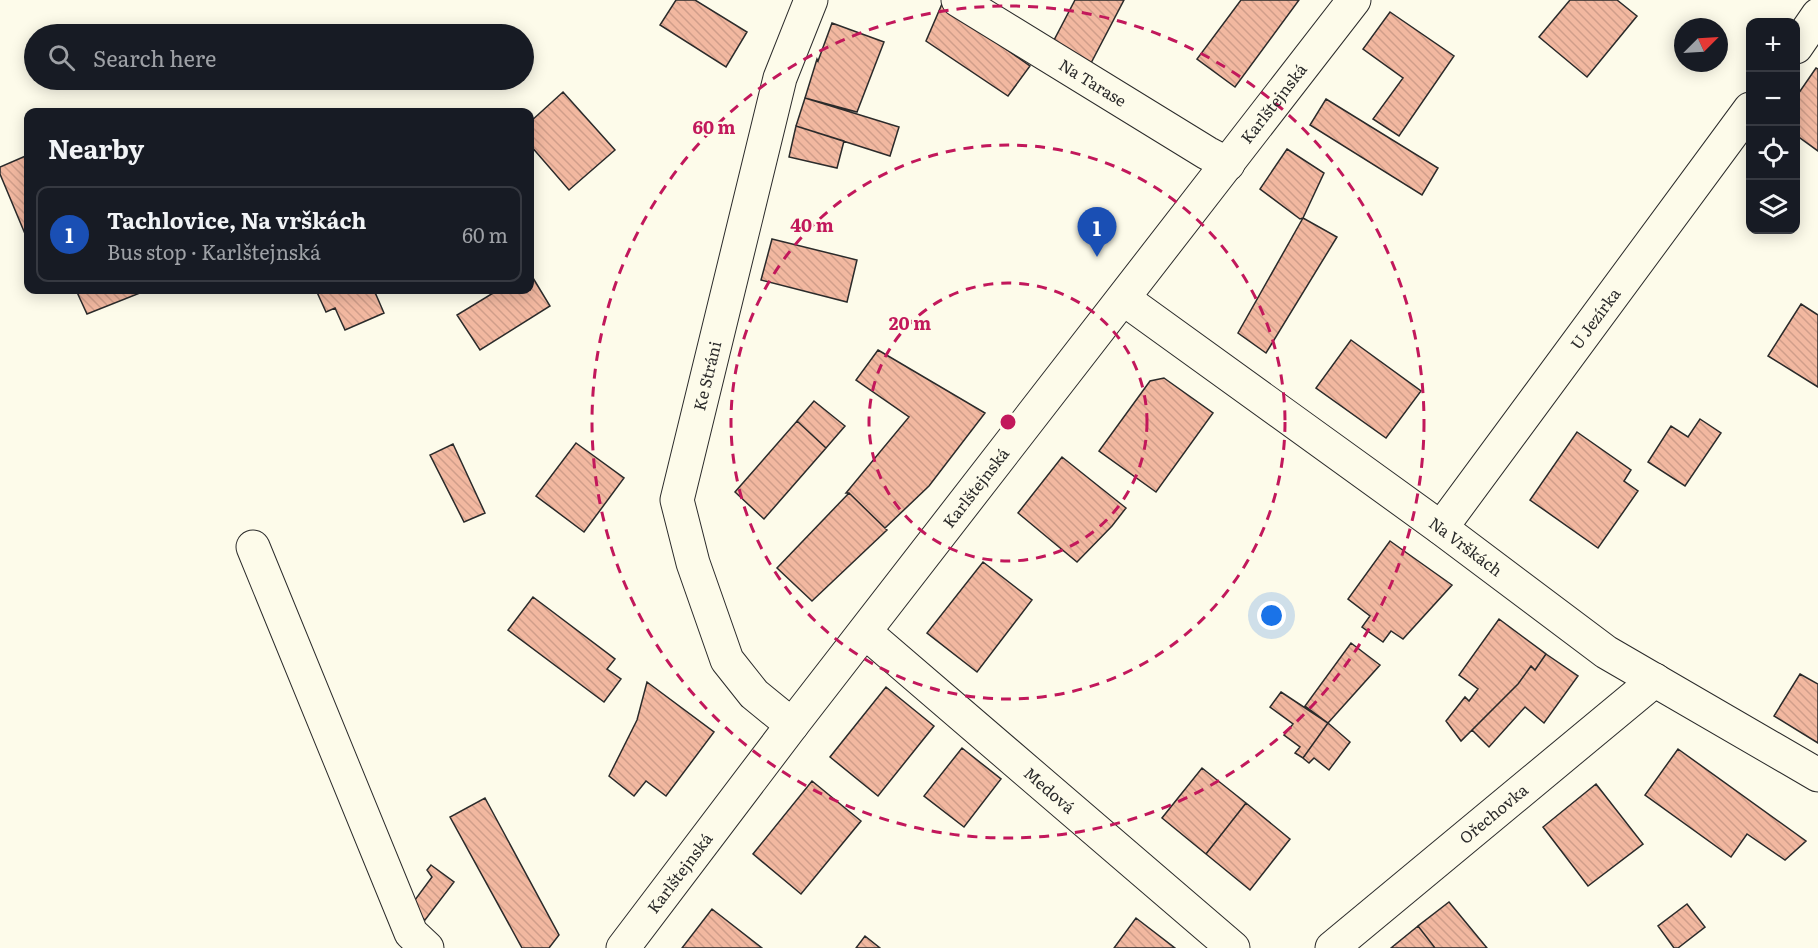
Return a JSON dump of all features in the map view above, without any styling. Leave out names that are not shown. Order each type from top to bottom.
[{"type":"street","name":"Na Tarase","points":[[958,0],[1228,164]]},
{"type":"street","name":"Karlštejnská","points":[[623,948],[792,725],[1354,0]]},
{"type":"street","name":"Ke Stráni","points":[[792,725],[754,694],[727,660],[693,563],[677,500],[780,78],[807,2]]},
{"type":"street","points":[[1800,41],[1818,15]]},
{"type":"street","name":"U Jezírka","points":[[1441,528],[1746,114]]},
{"type":"street","name":"Na Vrškách","points":[[1124,299],[1441,528],[1606,652],[1818,775]]},
{"type":"street","points":[[254,547],[411,933],[427,948]]},
{"type":"street","name":"Medová","points":[[865,632],[1233,948]]},
{"type":"street","name":"Ořechovka","points":[[1332,948],[1655,680]]},
{"type":"building","points":[[676,0],[695,0],[747,32],[726,67],[660,25]]},
{"type":"building","points":[[1075,0],[1124,0],[1090,65],[1052,44]]},
{"type":"building","points":[[1241,0],[1299,0],[1235,87],[1197,59]]},
{"type":"building","points":[[1570,0],[1617,0],[1637,16],[1587,77],[1539,37]]},
{"type":"building","points":[[942,4],[1030,66],[1008,96],[926,41]]},
{"type":"building","points":[[1390,12],[1454,56],[1399,136],[1373,119],[1403,78],[1363,49]]},
{"type":"building","points":[[832,23],[884,42],[857,112],[805,98],[817,59],[818,61]]},
{"type":"building","points":[[1816,68],[1818,69],[1818,151],[1800,138],[1800,91]]},
{"type":"building","points":[[563,92],[615,150],[569,190],[534,150],[534,118]]},
{"type":"building","points":[[805,98],[899,127],[890,156],[796,126]]},
{"type":"building","points":[[1326,99],[1438,168],[1422,195],[1310,125]]},
{"type":"building","points":[[796,126],[844,141],[837,168],[789,157]]},
{"type":"building","points":[[1287,149],[1324,173],[1303,218],[1300,219],[1260,189]]},
{"type":"building","points":[[24,157],[24,231],[0,174],[0,167]]},
{"type":"building","points":[[1303,218],[1337,237],[1266,353],[1238,333]]},
{"type":"building","points":[[772,239],[857,260],[847,302],[761,280]]},
{"type":"building","points":[[534,280],[550,306],[480,350],[457,315],[491,294],[534,294]]},
{"type":"building","points":[[78,294],[137,294],[87,314]]},
{"type":"building","points":[[318,294],[376,294],[384,313],[345,330],[335,308],[326,312]]},
{"type":"building","points":[[1801,304],[1818,315],[1818,387],[1768,356]]},
{"type":"building","points":[[1351,340],[1421,391],[1386,438],[1316,388]]},
{"type":"building","points":[[878,350],[985,413],[929,486],[885,528],[849,493],[846,493],[909,417],[856,380]]},
{"type":"building","points":[[1164,378],[1213,413],[1156,492],[1099,451],[1150,381]]},
{"type":"building","points":[[814,401],[845,426],[826,448],[797,421]]},
{"type":"building","points":[[1700,419],[1721,433],[1685,486],[1648,462],[1671,426],[1688,437]]},
{"type":"building","points":[[797,421],[826,448],[764,519],[735,492]]},
{"type":"building","points":[[1577,432],[1631,470],[1624,481],[1638,491],[1598,548],[1530,500]]},
{"type":"building","points":[[576,443],[624,478],[584,532],[536,496]]},
{"type":"building","points":[[453,444],[485,513],[464,522],[430,455]]},
{"type":"building","points":[[1062,457],[1126,508],[1077,562],[1018,513]]},
{"type":"building","points":[[849,493],[887,530],[812,601],[777,568]]},
{"type":"building","points":[[1390,541],[1452,585],[1403,639],[1391,631],[1383,642],[1362,627],[1370,616],[1348,599]]},
{"type":"building","points":[[983,562],[1032,600],[977,672],[927,633]]},
{"type":"building","points":[[533,597],[615,659],[607,669],[621,679],[604,702],[508,630]]},
{"type":"building","points":[[1499,619],[1546,654],[1535,670],[1531,666],[1518,684],[1461,741],[1446,721],[1465,697],[1469,701],[1478,689],[1459,675]]},
{"type":"building","points":[[1351,643],[1380,665],[1328,723],[1305,706]]},
{"type":"building","points":[[1546,654],[1578,676],[1544,723],[1525,707],[1489,747],[1472,730],[1518,684],[1531,666],[1535,670]]},
{"type":"building","points":[[1800,674],[1818,684],[1818,743],[1774,716]]},
{"type":"building","points":[[647,682],[714,732],[666,796],[646,781],[634,796],[609,776],[637,720]]},
{"type":"building","points":[[886,687],[934,726],[878,796],[830,757]]},
{"type":"building","points":[[1281,692],[1328,723],[1303,758],[1295,753],[1300,747],[1284,735],[1293,724],[1270,707]]},
{"type":"building","points":[[1328,723],[1350,742],[1329,770],[1314,758],[1309,763],[1303,758]]},
{"type":"building","points":[[962,748],[1001,779],[964,827],[924,796]]},
{"type":"building","points":[[1678,749],[1806,841],[1785,860],[1747,834],[1731,857],[1645,795]]},
{"type":"building","points":[[1202,768],[1246,803],[1206,854],[1162,818]]},
{"type":"building","points":[[812,781],[861,821],[801,894],[753,854]]},
{"type":"building","points":[[1596,784],[1643,844],[1588,886],[1543,827]]},
{"type":"building","points":[[485,798],[559,935],[549,948],[522,948],[450,817]]},
{"type":"building","points":[[1246,803],[1290,839],[1250,890],[1206,854]]},
{"type":"building","points":[[431,865],[454,882],[425,920],[409,908],[432,877],[427,870]]},
{"type":"building","points":[[1449,902],[1487,948],[1435,948],[1418,926]]},
{"type":"building","points":[[1687,904],[1705,927],[1678,948],[1674,948],[1658,926]]},
{"type":"building","points":[[712,909],[762,948],[682,948]]},
{"type":"building","points":[[1136,918],[1175,948],[1114,948]]},
{"type":"building","points":[[1418,926],[1435,948],[1391,948]]},
{"type":"building","points":[[865,936],[880,948],[856,948]]},
{"type":"place","name":"Tachlovice, Na vrškách","points":[[1097,257]]}]
